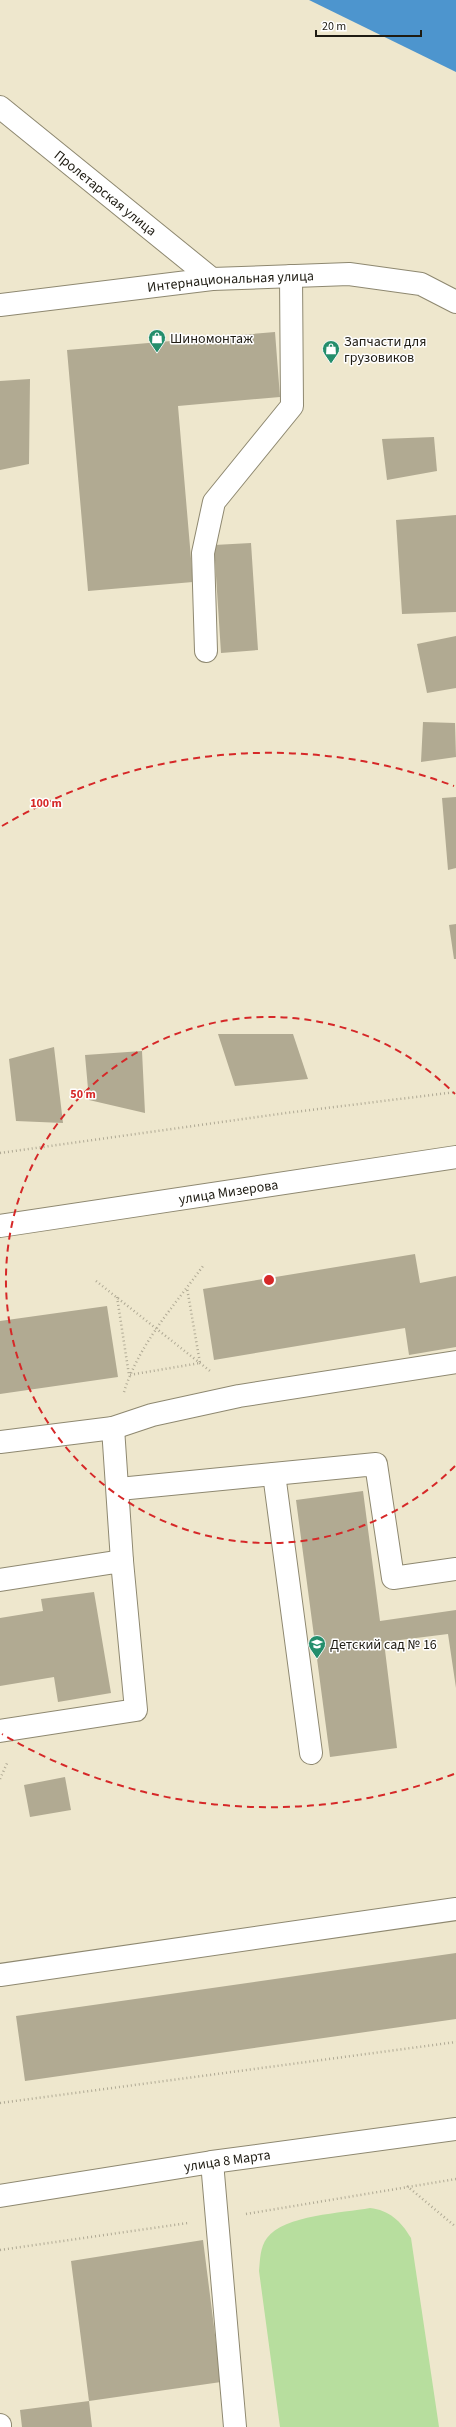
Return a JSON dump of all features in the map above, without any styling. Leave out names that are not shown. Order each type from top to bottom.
[{"type":"main road","name":"Пролетарская улица","points":[[0,107],[212,279]]},
{"type":"main road","name":"Интернациональная улица","points":[[0,305],[212,279],[349,274],[385,277],[421,284],[456,302]]},
{"type":"main road","points":[[206,651],[203,553],[214,502],[292,406],[292,276]]},
{"type":"main road","name":"улица Мизерова","points":[[0,1226],[456,1157]]},
{"type":"main road","points":[[0,1442],[113,1428],[152,1415],[239,1396],[456,1362]]},
{"type":"main road","points":[[0,1731],[136,1710],[122,1561],[119,1489],[113,1428]]},
{"type":"main road","points":[[119,1489],[376,1464],[393,1578],[456,1570]]},
{"type":"main road","points":[[274,1474],[311,1753]]},
{"type":"main road","points":[[0,1580],[122,1561]]},
{"type":"main road","points":[[0,1975],[456,1909]]},
{"type":"main road","name":"улица 8 Марта","points":[[0,2196],[212,2162],[456,2129]]},
{"type":"main road","points":[[212,2162],[235,2427]]},
{"type":"path","points":[[0,1153],[286,1112],[456,1092]]},
{"type":"path","points":[[113,1428],[129,1375],[156,1328],[203,1266]]},
{"type":"path","points":[[96,1281],[200,1363],[239,1396]]},
{"type":"path","points":[[187,1288],[200,1363]]},
{"type":"path","points":[[117,1297],[129,1375]]},
{"type":"path","points":[[129,1375],[200,1363]]},
{"type":"path","points":[[0,2103],[456,2042]]},
{"type":"path","points":[[406,2186],[456,2227]]},
{"type":"green space","points":[[370,2208],[383,2211],[394,2217],[403,2226],[411,2238],[439,2427],[280,2427],[259,2271],[263,2245],[267,2238],[275,2230],[286,2224],[315,2216]]},
{"type":"water","points":[[309,0],[456,0],[456,72]]},
{"type":"building","points":[[275,332],[280,397],[178,406],[193,582],[88,591],[67,350]]},
{"type":"building","points":[[30,379],[29,464],[0,470],[0,381]]},
{"type":"building","points":[[434,437],[437,471],[387,480],[382,439]]},
{"type":"building","points":[[456,515],[456,612],[402,614],[396,520]]},
{"type":"building","points":[[251,543],[258,650],[221,653],[214,545]]},
{"type":"building","points":[[456,636],[456,688],[427,693],[417,644]]},
{"type":"building","points":[[423,722],[455,723],[456,757],[421,762]]},
{"type":"building","points":[[456,797],[456,868],[448,870],[442,798]]},
{"type":"building","points":[[456,924],[456,959],[454,959],[449,925]]},
{"type":"building","points":[[218,1034],[293,1034],[308,1079],[235,1086]]},
{"type":"building","points":[[54,1047],[63,1123],[16,1121],[9,1059]]},
{"type":"building","points":[[142,1051],[145,1113],[89,1100],[85,1055]]},
{"type":"building","points":[[415,1254],[420,1283],[456,1276],[456,1347],[409,1355],[405,1328],[214,1360],[203,1289]]},
{"type":"building","points":[[107,1306],[118,1377],[0,1394],[0,1321]]},
{"type":"building","points":[[363,1491],[380,1621],[456,1610],[456,1688],[448,1634],[384,1642],[397,1748],[330,1757],[296,1500]]},
{"type":"building","points":[[94,1592],[111,1693],[58,1702],[54,1677],[0,1686],[0,1618],[43,1611],[41,1599]]},
{"type":"building","points":[[65,1777],[71,1810],[30,1817],[24,1785]]},
{"type":"building","points":[[456,1953],[456,2019],[25,2081],[16,2016]]},
{"type":"building","points":[[203,2240],[221,2382],[89,2401],[71,2261]]},
{"type":"building","points":[[89,2401],[92,2427],[22,2427],[20,2410]]},
{"type":"place","name":"Шиномонтаж","points":[[157,353]]},
{"type":"place","name":"Запчасти для грузовиков","points":[[331,364]]},
{"type":"place","name":"Детский сад № 16","points":[[317,1659]]}]
